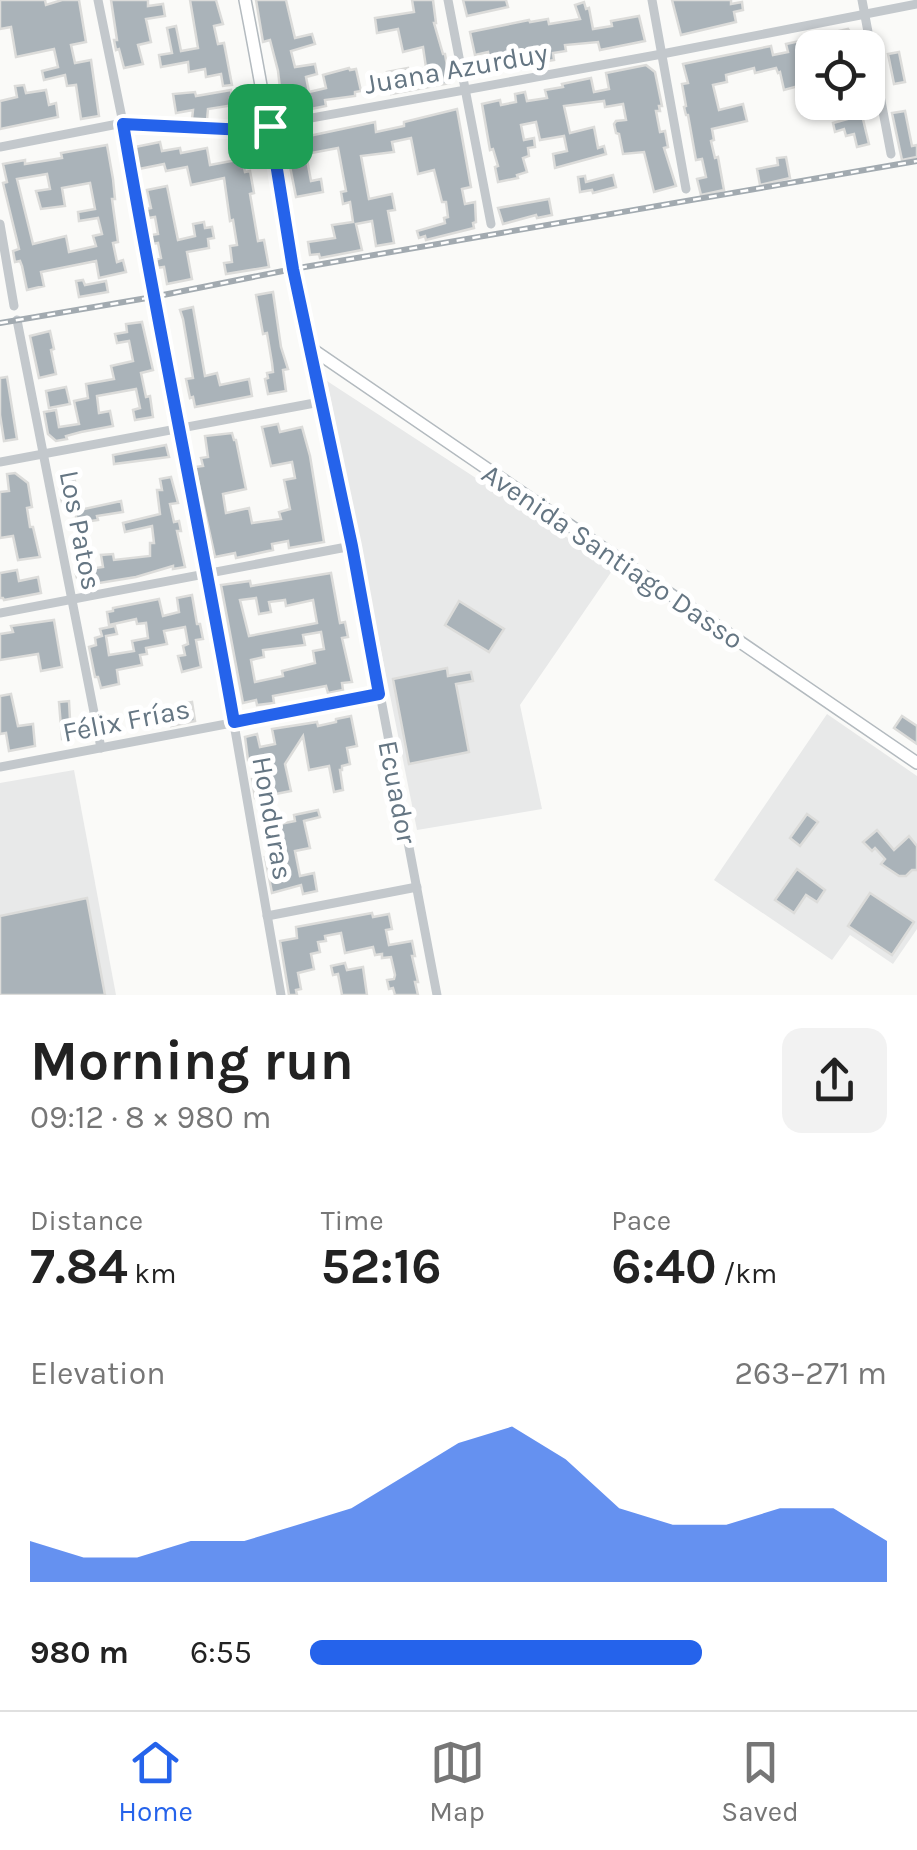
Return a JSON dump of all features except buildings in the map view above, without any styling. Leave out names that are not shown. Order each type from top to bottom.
[{"type":"main road","name":"Ecuador","points":[[246,0],[309,347]]},
{"type":"main road","name":"Avenida Santiago Dasso","points":[[309,347],[917,763]]},
{"type":"street","name":"Honduras","points":[[98,0],[208,574],[281,995]]},
{"type":"street","points":[[448,0],[490,224]]},
{"type":"street","points":[[652,0],[686,189]]},
{"type":"street","points":[[862,0],[891,154]]},
{"type":"street","name":"Juana Azurduy","points":[[0,147],[123,124],[246,130],[917,4]]},
{"type":"street","points":[[0,224],[14,306]]},
{"type":"street","name":"Los Patos","points":[[17,320],[102,748]]},
{"type":"street","name":"Ecuador","points":[[309,347],[352,546],[437,995]]},
{"type":"street","points":[[0,462],[320,402]]},
{"type":"street","points":[[0,614],[352,546]]},
{"type":"street","name":"Félix Frías","points":[[0,767],[379,694]]},
{"type":"street","points":[[267,916],[417,887]]},
{"type":"shaded area","points":[[327,381],[614,568],[520,705],[542,809],[417,830]]},
{"type":"shaded area","points":[[827,714],[917,776],[917,929],[893,964],[850,935],[832,960],[714,880]]},
{"type":"shaded area","points":[[74,770],[116,995],[0,995],[0,783]]},
{"type":"railway","points":[[0,323],[917,161]]},
{"type":"route","points":[[123,124],[246,130],[270,126],[293,269],[379,694],[234,722],[152,297],[123,124]]}]
